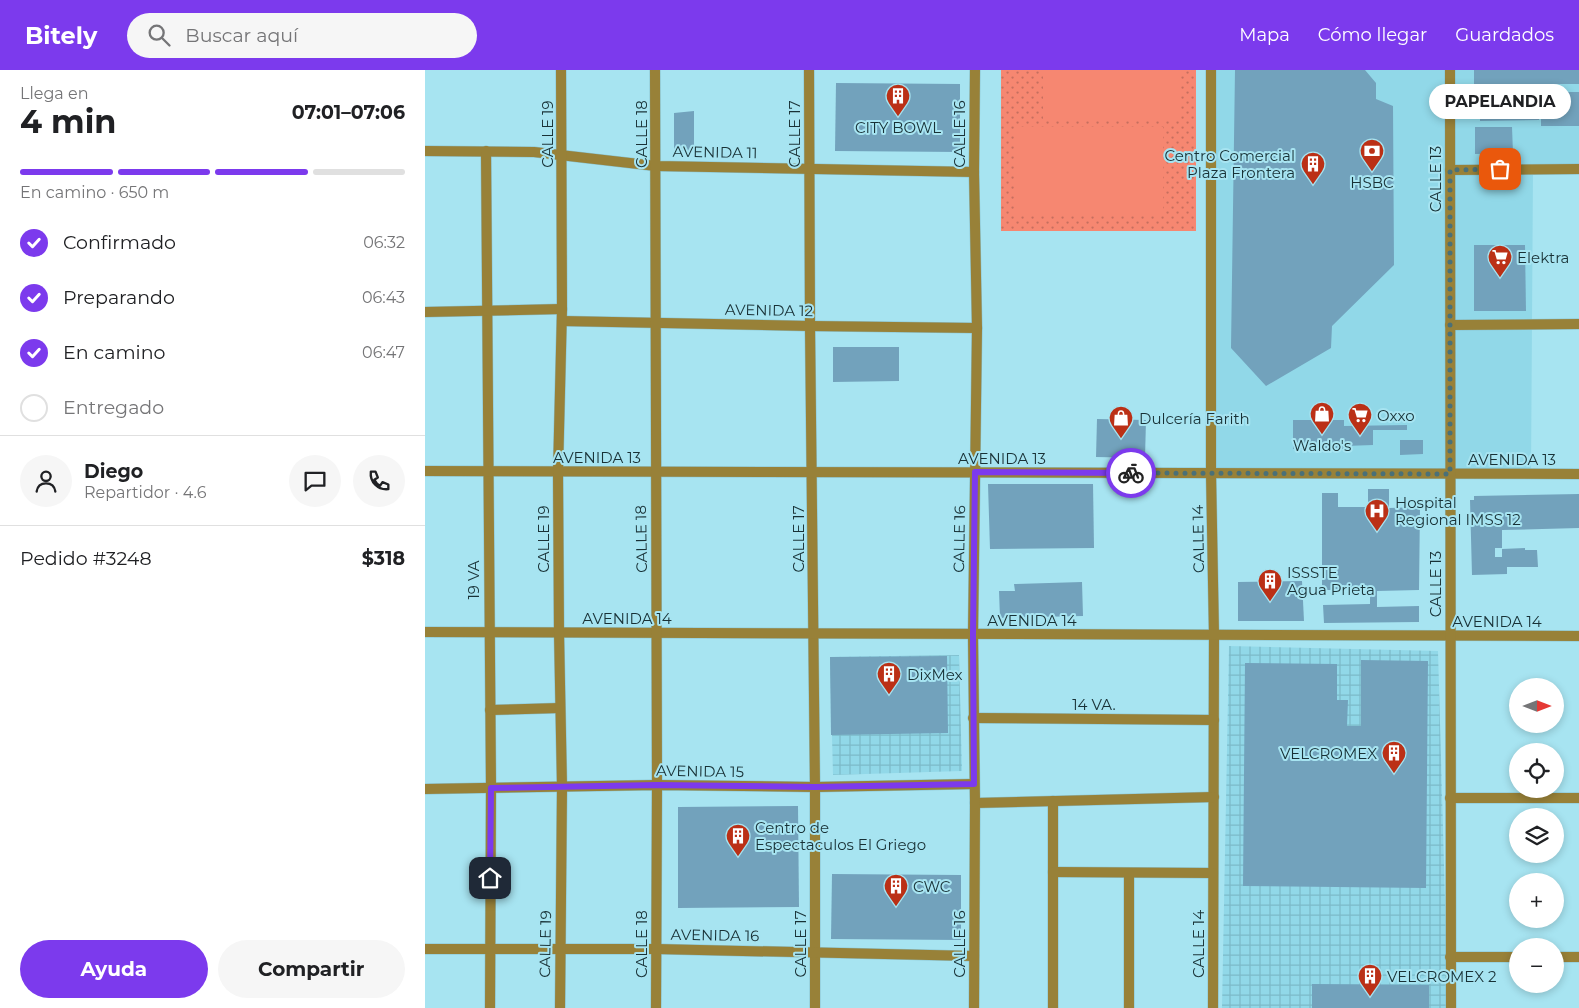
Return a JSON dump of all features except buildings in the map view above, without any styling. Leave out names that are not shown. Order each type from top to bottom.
[{"type":"street","name":"CALLE 19","points":[[560,1008],[562,787],[558,472],[562,321],[561,70]]},
{"type":"street","name":"CALLE 18","points":[[655,70],[656,1008]]},
{"type":"street","name":"CALLE 17","points":[[809,70],[815,1008]]},
{"type":"street","name":"CALLE 16","points":[[974,1008],[975,803],[973,635],[977,328],[974,172],[975,70]]},
{"type":"street","name":"CALLE 14","points":[[1211,70],[1211,473],[1214,635],[1213,1008]]},
{"type":"street","name":"CALLE 13","points":[[1450,70],[1451,1008]]},
{"type":"street","name":"AVENIDA 11","points":[[425,151],[533,152],[656,166],[974,172]]},
{"type":"street","name":"19 VA","points":[[486,151],[491,788],[490,1008]]},
{"type":"street","points":[[1450,170],[1579,169]]},
{"type":"street","points":[[425,312],[562,309]]},
{"type":"street","name":"AVENIDA 12","points":[[562,321],[977,328]]},
{"type":"street","points":[[1450,325],[1579,324]]},
{"type":"street","name":"AVENIDA 13","points":[[425,472],[1579,474]]},
{"type":"street","name":"AVENIDA 14","points":[[425,632],[1579,636]]},
{"type":"street","points":[[490,710],[561,708]]},
{"type":"street","name":"14 VA.","points":[[973,718],[1214,720]]},
{"type":"street","name":"AVENIDA 15","points":[[425,789],[657,785],[815,787],[974,784]]},
{"type":"street","points":[[975,803],[1214,797]]},
{"type":"street","points":[[1451,798],[1579,798]]},
{"type":"street","points":[[1053,801],[1053,1008]]},
{"type":"street","points":[[1053,872],[1213,873]]},
{"type":"street","points":[[1129,873],[1129,1008]]},
{"type":"street","name":"AVENIDA 16","points":[[425,950],[656,949],[974,956]]},
{"type":"street","points":[[1451,957],[1509,957]]},
{"type":"street","points":[[1564,957],[1579,957]]},
{"type":"shaded area","points":[[1001,70],[1196,70],[1196,231],[1001,231]]},
{"type":"shaded area","points":[[1043,70],[1179,70],[1179,121],[1043,121]]},
{"type":"shaded area","points":[[1211,70],[1579,70],[1579,169],[1533,169],[1531,474],[1211,473]]},
{"type":"shaded area","points":[[1014,127],[1163,127],[1163,216],[1014,216]]},
{"type":"shaded area","name":"VELCROMEX","points":[[1229,646],[1438,651],[1448,1008],[1222,1008]]},
{"type":"shaded area","points":[[959,655],[962,771],[833,775],[830,657]]},
{"type":"way so far","points":[[1131,473],[1450,474],[1450,170],[1500,169]]},
{"type":"place","name":"CITY BOWL","points":[[898,117]]},
{"type":"place","name":"PAPELANDIA","points":[[1500,169]]},
{"type":"place","name":"HSBC","points":[[1372,172]]},
{"type":"place","name":"Centro Comercial Plaza Frontera","points":[[1313,185]]},
{"type":"place","name":"Elektra","points":[[1500,278]]},
{"type":"place","name":"Waldo's","points":[[1322,435]]},
{"type":"place","name":"Oxxo","points":[[1360,436]]},
{"type":"place","name":"Dulcería Farith","points":[[1121,439]]},
{"type":"place","name":"Hospital Regional IMSS 12","points":[[1377,532]]},
{"type":"place","name":"ISSSTE Agua Prieta","points":[[1270,602]]},
{"type":"place","name":"DixMex","points":[[889,695]]},
{"type":"place","name":"VELCROMEX","points":[[1394,774]]},
{"type":"place","name":"Centro de Espectaculos El Griego","points":[[738,857]]},
{"type":"place","name":"CWC","points":[[896,907]]},
{"type":"place","name":"VELCROMEX 2","points":[[1370,997]]},
{"type":"route","points":[[490,878],[491,788],[657,785],[815,787],[974,784],[975,472],[1131,473]]}]
